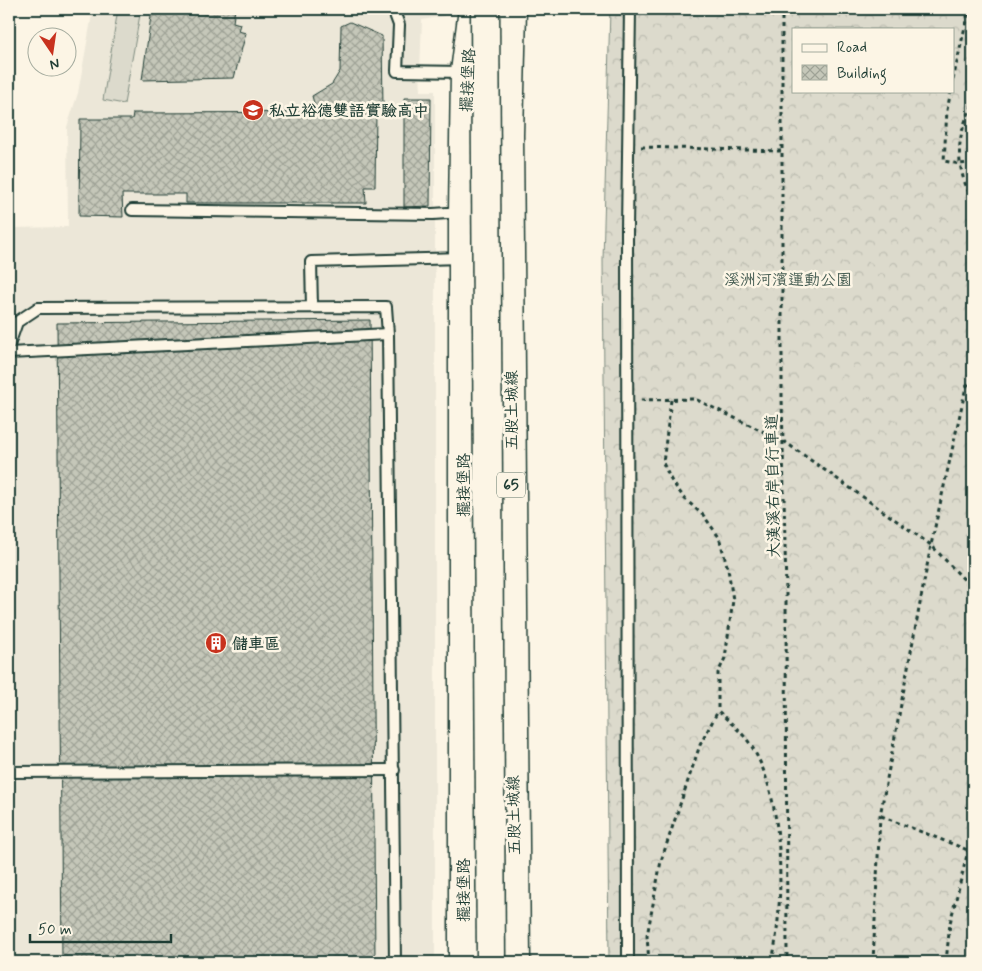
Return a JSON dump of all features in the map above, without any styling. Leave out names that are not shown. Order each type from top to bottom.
[{"type":"main road","name":"擺接堡路","points":[[463,962],[463,212],[465,72],[473,9]]},
{"type":"main road","name":"五股土城線","points":[[484,9],[491,962]]},
{"type":"main road","name":"擺接堡路","points":[[497,9],[498,521],[503,962]]},
{"type":"main road","name":"五股土城線","points":[[512,9],[509,145],[516,962]]},
{"type":"main road","points":[[463,522],[498,521]]},
{"type":"lane","points":[[393,9],[399,25],[397,71],[465,72]]},
{"type":"lane","points":[[628,962],[627,229],[630,9]]},
{"type":"lane","points":[[132,210],[433,214],[463,212]]},
{"type":"lane","points":[[312,308],[312,262],[463,258]]},
{"type":"lane","points":[[9,345],[17,322],[38,308],[386,307],[388,334],[394,770],[395,962]]},
{"type":"lane","points":[[9,353],[388,334]]},
{"type":"lane","points":[[9,772],[394,770]]},
{"type":"path","name":"大漢溪右岸自行車道","points":[[782,9],[782,396],[785,442],[787,962]]},
{"type":"path","points":[[954,76],[969,9]]},
{"type":"path","points":[[951,92],[947,110],[944,161],[959,164],[973,162]]},
{"type":"path","points":[[973,105],[966,118],[959,141],[959,164],[966,187],[973,200]]},
{"type":"path","points":[[641,146],[781,151]]},
{"type":"path","points":[[873,962],[880,816],[931,545],[966,387],[973,377]]},
{"type":"path","points":[[641,400],[694,399],[785,442],[931,545],[973,589]]},
{"type":"path","points":[[649,962],[647,936],[661,861],[700,744],[718,711],[718,672],[725,658],[733,600],[728,569],[718,537],[704,516],[680,493],[663,463],[671,400]]},
{"type":"path","points":[[718,711],[740,732],[756,754],[774,799],[779,845],[776,942],[772,962]]},
{"type":"path","points":[[880,816],[973,852]]},
{"type":"path","points":[[946,962],[950,923],[973,831]]},
{"type":"path","points":[[778,888],[787,888]]},
{"type":"shaded area","points":[[93,9],[444,9],[444,16],[422,20],[420,71],[421,91],[435,91],[435,962],[9,962],[9,228],[68,227],[67,127],[78,93]]},
{"type":"green space","points":[[118,9],[141,9],[124,104],[103,100]]},
{"type":"green space","name":"溪洲河濱運動公園","points":[[610,9],[973,9],[973,962],[609,962],[603,260]]},
{"type":"building","points":[[152,9],[235,9],[233,22],[240,24],[238,31],[246,33],[234,78],[142,80]]},
{"type":"building","points":[[350,22],[382,36],[383,108],[316,110],[312,96],[332,84],[340,71],[341,26]]},
{"type":"building","points":[[404,98],[431,98],[430,206],[404,207]]},
{"type":"building","points":[[376,112],[375,187],[365,187],[366,203],[186,203],[186,194],[122,194],[123,217],[79,216],[80,119],[132,119],[133,113]]},
{"type":"building","name":"儲車區","points":[[370,320],[375,962],[62,962],[57,323]]},
{"type":"place","name":"私立裕德雙語實驗高中","points":[[253,110]]},
{"type":"place","name":"儲車區","points":[[216,643]]}]
